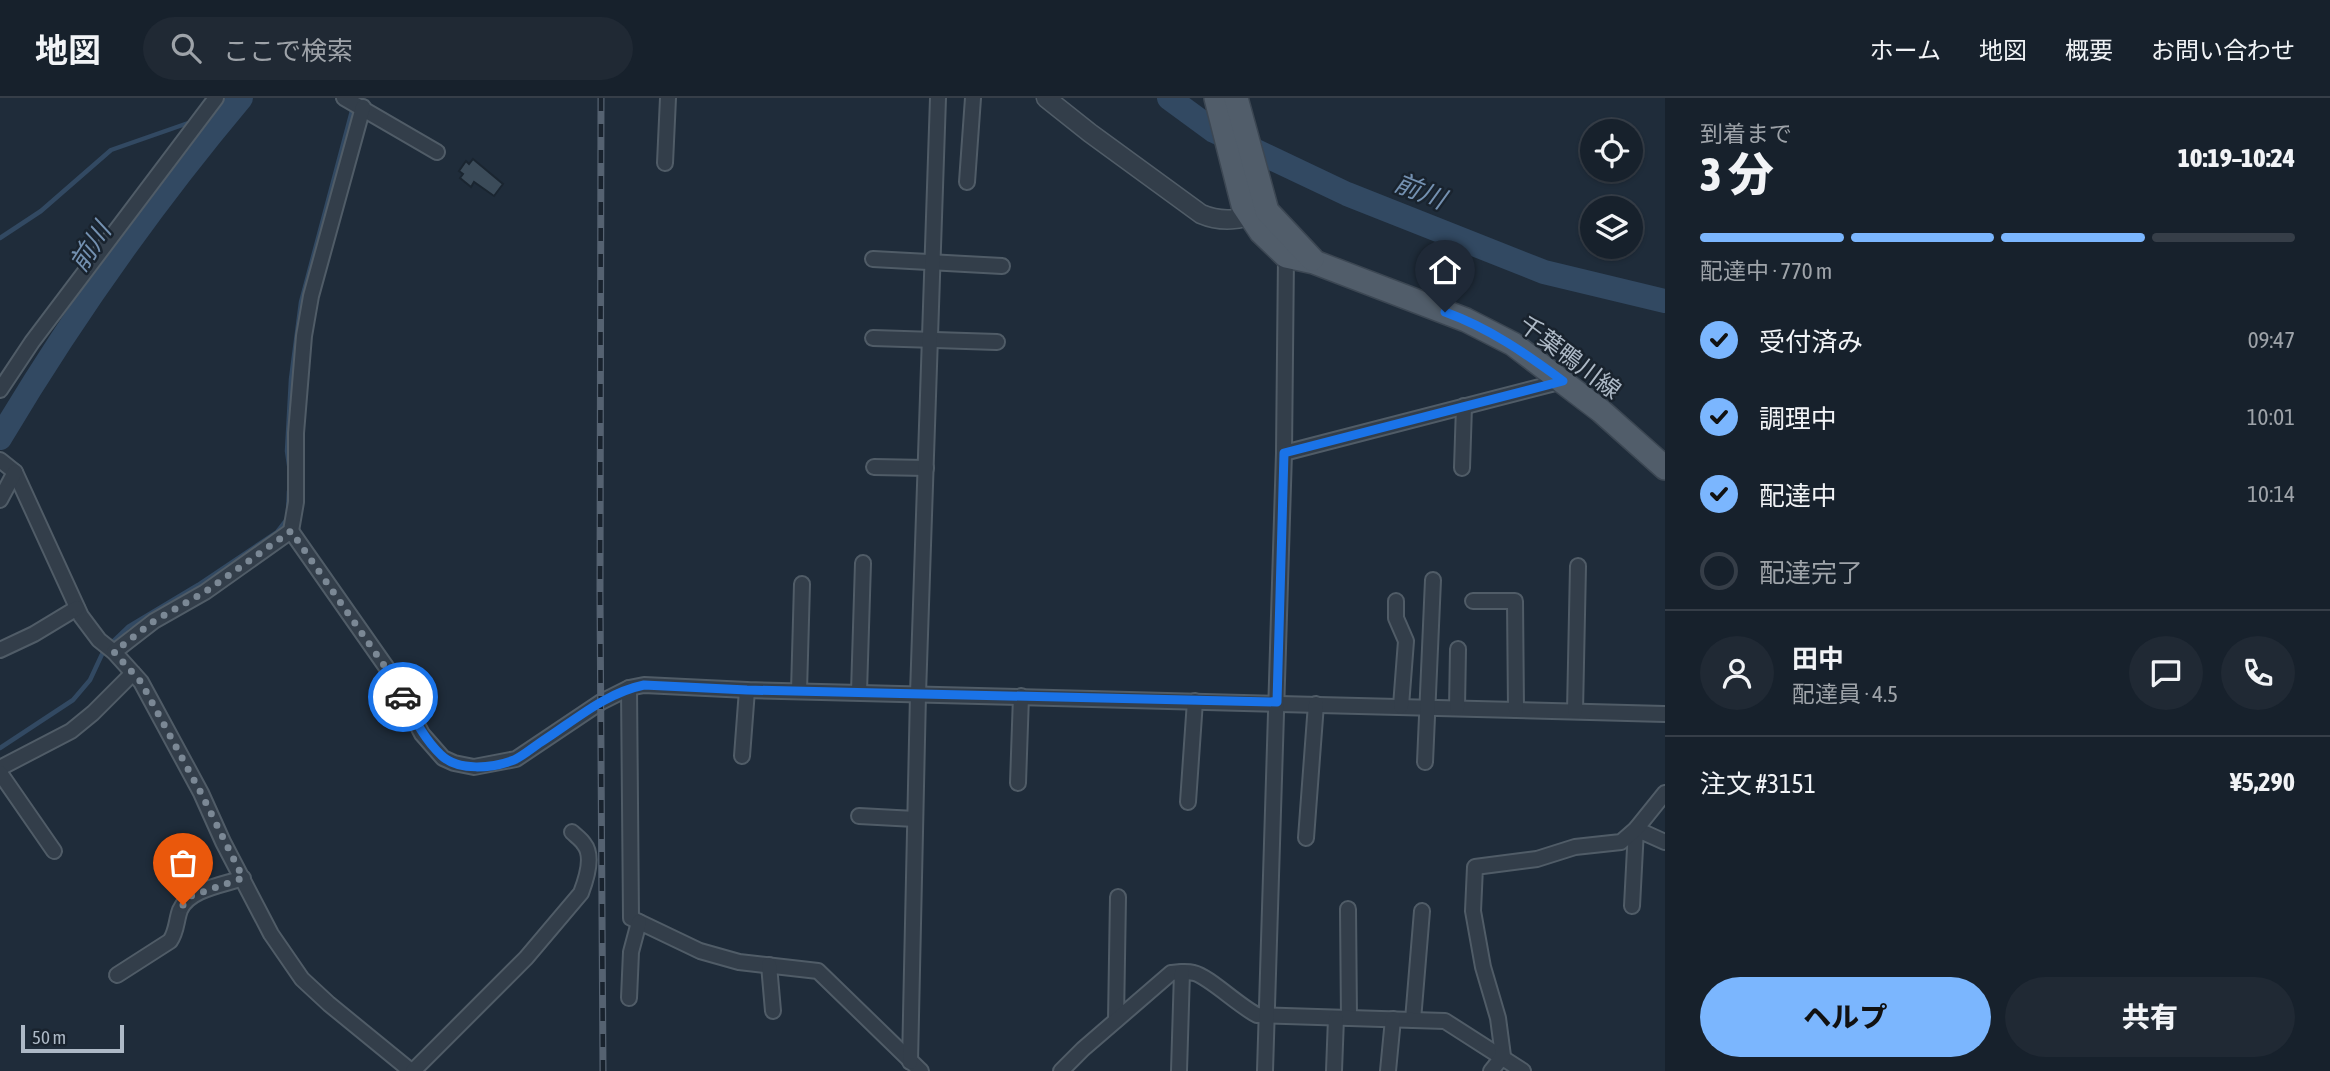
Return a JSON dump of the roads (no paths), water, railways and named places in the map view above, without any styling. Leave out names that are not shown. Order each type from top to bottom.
[{"type":"main road","name":"千葉鴨川線","points":[[1216,98],[1243,205],[1258,214],[1314,262]]},
{"type":"main road","name":"千葉鴨川線","points":[[1238,104],[1259,188],[1258,214],[1261,232],[1286,256],[1314,262],[1466,320],[1513,344],[1563,381],[1665,468]]},
{"type":"street","points":[[0,390],[216,98]]},
{"type":"street","points":[[665,163],[668,98]]},
{"type":"street","points":[[917,1068],[915,819],[938,98]]},
{"type":"street","points":[[967,182],[973,98]]},
{"type":"street","points":[[1046,98],[1201,214],[1222,220],[1258,214]]},
{"type":"street","points":[[437,152],[354,103],[304,336],[296,433],[296,502],[291,531],[388,671],[422,734],[443,758],[474,767],[516,759],[601,702],[629,688],[644,685],[1665,714]]},
{"type":"street","points":[[1265,1071],[1284,453],[1286,256]]},
{"type":"street","points":[[873,259],[1002,265]]},
{"type":"street","points":[[873,338],[997,342]]},
{"type":"street","points":[[1284,453],[1563,381]]},
{"type":"street","points":[[1462,468],[1464,406]]},
{"type":"street","points":[[0,460],[15,472],[77,608],[108,648],[141,682],[201,793],[271,934],[302,979],[412,1071],[526,958],[581,893],[589,862],[586,845],[572,832]]},
{"type":"street","points":[[874,467],[926,468]]},
{"type":"street","points":[[0,500],[15,472]]},
{"type":"street","points":[[108,648],[205,592],[291,531]]},
{"type":"street","points":[[859,692],[863,563]]},
{"type":"street","points":[[1575,711],[1578,566]]},
{"type":"street","points":[[1425,762],[1433,580]]},
{"type":"street","points":[[799,691],[802,584]]},
{"type":"street","points":[[1396,601],[1396,618],[1406,640],[1401,706]]},
{"type":"street","points":[[1474,601],[1515,601],[1516,709]]},
{"type":"street","points":[[0,650],[34,634],[77,608]]},
{"type":"street","points":[[1457,708],[1458,649]]},
{"type":"street","points":[[54,851],[0,770],[71,731],[133,673]]},
{"type":"street","points":[[629,688],[631,918],[700,951],[739,962],[818,971],[917,1068]]},
{"type":"street","points":[[742,756],[747,690]]},
{"type":"street","points":[[1018,783],[1021,696]]},
{"type":"street","points":[[1188,802],[1195,701]]},
{"type":"street","points":[[1306,838],[1315,704]]},
{"type":"street","points":[[1491,1071],[1503,1056],[1498,1018],[1483,967],[1473,911],[1475,867],[1537,859],[1575,847],[1621,842],[1636,829],[1665,793]]},
{"type":"street","points":[[859,816],[915,819]]},
{"type":"street","points":[[1636,829],[1665,842]]},
{"type":"street","points":[[1632,906],[1636,829]]},
{"type":"street","points":[[117,975],[170,941],[176,933],[178,915],[191,896],[243,878]]},
{"type":"street","points":[[1116,1020],[1118,897]]},
{"type":"street","points":[[1334,1071],[1343,1018],[1348,909]]},
{"type":"street","points":[[1413,1020],[1422,911]]},
{"type":"street","points":[[629,998],[631,952],[639,922]]},
{"type":"street","points":[[769,965],[773,1011]]},
{"type":"street","points":[[1179,1071],[1182,972]]},
{"type":"street","points":[[1061,1071],[1171,973],[1182,972],[1198,973],[1244,1009],[1266,1016],[1445,1021],[1521,1070]]},
{"type":"street","points":[[1388,1071],[1393,1019]]},
{"type":"waterway","name":"前川","points":[[0,438],[114,263],[176,179],[241,98]]},
{"type":"waterway","name":"前川","points":[[1169,98],[1214,131],[1347,194],[1544,272],[1665,301]]},
{"type":"waterway","points":[[209,116],[234,107]]},
{"type":"waterway","points":[[290,472],[287,451],[291,379],[301,302],[353,107]]},
{"type":"waterway","points":[[0,238],[41,211],[111,150],[194,121]]},
{"type":"waterway","points":[[288,511],[289,491]]},
{"type":"waterway","points":[[0,748],[73,700],[90,680],[104,650],[128,627],[198,585],[277,532],[287,519]]},
{"type":"railway","points":[[601,98],[603,1071]]}]
